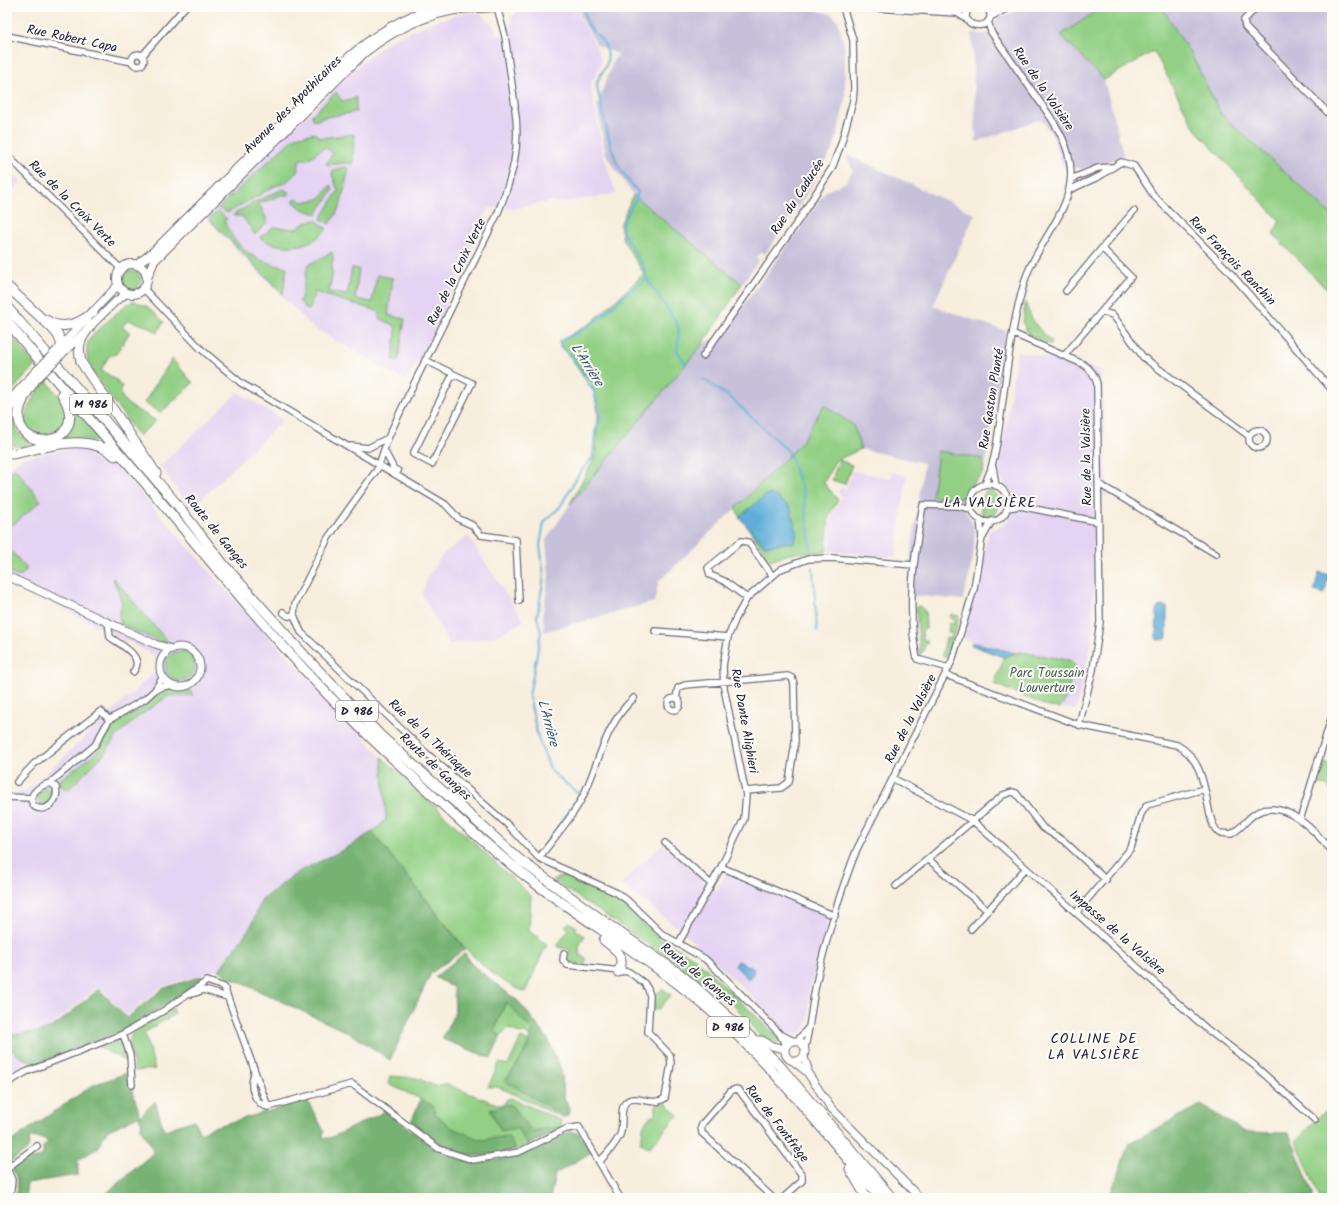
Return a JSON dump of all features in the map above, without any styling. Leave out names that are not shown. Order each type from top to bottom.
[{"type":"main road","name":"Avenue des Apothicaires","points":[[121,269],[128,264],[137,265],[153,252],[348,58],[382,31],[404,19],[436,7]]},
{"type":"main road","name":"Avenue des Apothicaires","points":[[144,289],[152,265],[157,258],[334,81],[371,48],[393,33],[418,20],[436,14],[462,9],[492,7]]},
{"type":"main road","points":[[137,265],[144,270],[148,278]]},
{"type":"main road","points":[[121,269],[117,276],[118,285],[126,294],[138,294],[144,289]]},
{"type":"main road","points":[[7,286],[39,315],[58,335],[60,351]]},
{"type":"main road","name":"Route de Ganges","points":[[7,306],[175,502],[224,565],[305,656],[386,740],[520,860],[607,924],[680,974],[754,1040],[780,1066],[892,1198]]},
{"type":"main road","points":[[39,315],[49,322],[60,325],[73,325],[84,320],[93,312]]},
{"type":"main road","name":"Route de Ganges","points":[[7,321],[52,377],[153,493],[253,613],[349,718],[502,858],[597,928],[676,983],[732,1030],[760,1058],[881,1198]]},
{"type":"main road","name":"M 986","points":[[91,325],[80,339],[79,353],[81,362],[175,502]]},
{"type":"main road","name":"M 986","points":[[36,377],[20,409],[18,419],[21,428],[32,438],[46,440],[60,437],[66,431],[71,418],[70,408],[52,377]]},
{"type":"main road","name":"M 986","points":[[9,454],[79,442],[95,445],[108,450],[153,493]]},
{"type":"main road","points":[[597,928],[599,936],[616,948],[619,954],[622,964],[618,972]]},
{"type":"main road","name":"D 986","points":[[838,1149],[867,1198]]},
{"type":"street","name":"Rue Robert Capa","points":[[7,36],[132,62],[135,55],[142,56],[185,7]]},
{"type":"street","name":"Rue de la Croix Verte","points":[[378,465],[388,438],[506,195],[513,175],[518,133],[505,36],[497,7]]},
{"type":"street","name":"Rue du Caducée","points":[[703,356],[798,222],[832,168],[841,144],[853,101],[854,89],[854,40],[843,7]]},
{"type":"street","points":[[858,7],[957,13],[968,20]]},
{"type":"street","points":[[957,13],[969,7]]},
{"type":"street","points":[[968,20],[966,14],[969,7]]},
{"type":"street","points":[[988,7],[999,11]]},
{"type":"street","name":"Rue de la Valsière","points":[[805,1047],[818,976],[835,916],[857,849],[894,779],[946,674],[1079,725],[1099,639],[1101,598],[1097,384],[1095,376],[1089,368],[1014,334],[1020,298],[1027,275],[1054,226],[1069,190],[1071,165],[1063,138],[991,32],[988,7]]},
{"type":"street","points":[[979,26],[999,11],[1010,7]]},
{"type":"street","points":[[1257,7],[1244,20],[1245,27],[1332,117]]},
{"type":"street","name":"Rue de la Valsière","points":[[968,20],[972,25],[979,26],[991,32]]},
{"type":"street","name":"Rue de la Croix Verte","points":[[7,155],[121,269]]},
{"type":"street","name":"Rue François Ranchin","points":[[1069,190],[1100,176],[1111,167],[1121,162],[1134,166],[1154,196],[1227,269],[1332,390]]},
{"type":"street","name":"Rue François Ranchin","points":[[1071,179],[1098,168],[1111,167]]},
{"type":"street","points":[[1066,291],[1134,211]]},
{"type":"street","points":[[1064,356],[1131,277],[1102,248]]},
{"type":"street","points":[[7,412],[118,285]]},
{"type":"street","points":[[144,289],[224,370],[265,398],[350,446],[378,465],[410,482],[444,504],[459,519],[472,525],[481,535],[516,540],[518,600]]},
{"type":"street","points":[[60,351],[126,294]]},
{"type":"street","points":[[1101,312],[1113,315],[1143,357],[1249,436]]},
{"type":"street","name":"Rue Gaston Planté","points":[[970,500],[975,490],[985,484],[993,467],[1014,334]]},
{"type":"street","points":[[425,360],[472,383],[432,464],[413,454],[453,374]]},
{"type":"street","points":[[7,403],[36,377]]},
{"type":"street","points":[[350,446],[368,448],[388,438]]},
{"type":"street","points":[[384,450],[394,469],[410,482]]},
{"type":"street","points":[[283,612],[288,616],[294,615],[295,604],[328,538],[375,473],[378,465]]},
{"type":"street","name":"Rue Gaston Planté","points":[[993,467],[996,486]]},
{"type":"street","points":[[980,519],[992,521],[1002,517],[1007,508],[1007,498],[1005,493],[996,486],[985,484]]},
{"type":"street","points":[[1099,484],[1216,554]]},
{"type":"street","points":[[1007,498],[1020,506],[1099,522]]},
{"type":"street","points":[[959,506],[970,500],[971,509]]},
{"type":"street","points":[[946,674],[949,668],[968,609],[982,537],[980,519],[971,509],[959,506],[923,505],[913,565],[911,597],[917,659],[949,668]]},
{"type":"street","points":[[1007,508],[1020,506]]},
{"type":"street","points":[[982,537],[992,521]]},
{"type":"street","points":[[747,598],[724,581],[710,575],[708,568],[741,541],[745,540],[772,575]]},
{"type":"street","name":"Rue Dante Alighieri","points":[[678,944],[721,867],[744,819],[746,791],[724,682],[724,654],[728,637],[747,598],[772,575],[781,569],[803,560],[820,557],[913,565]]},
{"type":"street","points":[[7,576],[155,644],[172,649],[184,647],[195,653],[200,664],[199,675],[192,684],[179,687],[162,687],[155,690]]},
{"type":"street","name":"Rue de la Thériaque","points":[[294,615],[301,632],[424,751],[508,825],[539,858]]},
{"type":"street","points":[[108,622],[110,637],[132,653],[138,662],[137,668],[133,672]]},
{"type":"street","points":[[655,631],[728,637]]},
{"type":"street","points":[[155,644],[163,658]]},
{"type":"street","points":[[172,649],[163,658],[161,664],[163,677],[166,682],[172,686]]},
{"type":"street","points":[[676,698],[678,688],[685,684],[788,676],[792,678],[794,684],[795,742],[789,782],[781,788],[746,791]]},
{"type":"street","points":[[31,798],[39,788],[50,783],[95,745],[109,720],[145,699],[155,690],[163,677]]},
{"type":"street","points":[[634,698],[621,711],[605,739],[580,802],[539,858],[617,893],[627,900],[662,934],[705,959],[779,1033],[786,1047],[786,1055],[807,1072],[831,1108],[920,1198]]},
{"type":"street","points":[[17,782],[34,764],[102,711],[109,720]]},
{"type":"street","points":[[1300,820],[1332,716]]},
{"type":"street","points":[[1079,725],[1177,745],[1190,753],[1195,760],[1213,826],[1217,831],[1224,834],[1234,832],[1253,815],[1263,810],[1279,810],[1300,820],[1319,836],[1332,851]]},
{"type":"street","name":"Impasse de la Valsière","points":[[894,779],[973,821],[1208,1030],[1260,1070],[1314,1120]]},
{"type":"street","points":[[31,798],[35,807],[42,809],[50,806],[55,800],[57,794],[56,787],[50,783]]},
{"type":"street","points":[[1076,913],[1132,848],[1143,809],[1147,805],[1204,789]]},
{"type":"street","points":[[896,886],[1008,792],[1016,793],[1043,828],[1064,841],[1106,880]]},
{"type":"street","points":[[7,797],[31,798]]},
{"type":"street","points":[[665,844],[711,884]]},
{"type":"street","points":[[928,859],[988,911]]},
{"type":"street","points":[[721,867],[835,916]]},
{"type":"street","points":[[971,929],[1026,868]]},
{"type":"street","points":[[564,953],[563,960],[567,965],[625,972],[632,974],[647,986],[650,1001],[648,1032],[668,1053],[671,1062],[665,1098],[658,1102],[632,1099],[627,1102],[624,1106],[621,1134],[610,1150],[599,1162]]},
{"type":"street","points":[[7,1083],[26,1072],[123,1034],[184,997],[205,982],[222,985],[268,1107],[352,1084],[439,1149],[472,1160],[515,1153],[537,1145],[566,1129],[579,1127],[620,1198]]},
{"type":"street","points":[[184,997],[201,990],[227,997]]},
{"type":"street","name":"Rue de la Valsière","points":[[796,1041],[810,1025]]},
{"type":"street","points":[[779,1033],[805,1047],[804,1057],[808,1069],[807,1072]]},
{"type":"street","points":[[123,1034],[130,1055],[132,1085]]},
{"type":"street","points":[[754,1040],[762,1040],[772,1046],[786,1047],[796,1041]]},
{"type":"street","points":[[793,1061],[804,1057]]},
{"type":"street","name":"Rue de Fontfrège","points":[[773,1198],[702,1132],[701,1127],[703,1123],[730,1091],[736,1089],[739,1090],[802,1175],[802,1182],[783,1198]]},
{"type":"street","points":[[10,1198],[12,1180],[7,1168],[37,1146]]},
{"type":"shaded area","points":[[522,7],[580,7],[579,16],[596,46],[601,60],[595,78],[590,84],[604,156],[616,194],[560,203],[553,201],[512,209],[488,208],[429,342],[406,381],[311,326],[205,217],[362,62],[394,38],[433,22],[467,12],[476,12],[484,16],[495,28],[496,35],[511,34],[511,17]]},
{"type":"shaded area","points":[[581,7],[802,7],[831,14],[838,21],[845,48],[845,102],[834,147],[803,199],[765,254],[761,252],[756,257],[759,260],[742,284],[633,195],[606,155],[597,106],[614,59],[619,55],[597,45],[580,16]]},
{"type":"shaded area","points":[[1021,7],[1102,7],[1061,35],[1104,80],[1124,157],[1083,169],[1064,167],[1053,136],[1041,119],[976,142],[972,33],[985,34],[994,31],[994,23],[998,17],[1012,13]]},
{"type":"shaded area","points":[[1162,7],[1332,7],[1332,215],[1221,114],[1194,60]]},
{"type":"shaded area","points":[[846,154],[975,214],[933,306],[1006,331],[984,473],[974,484],[966,501],[966,511],[975,529],[973,558],[963,600],[909,595],[911,554],[924,463],[861,449],[853,425],[824,405],[802,442],[735,509],[659,581],[654,602],[544,632],[543,612],[549,576],[546,540],[570,504],[702,345],[722,335],[826,191],[845,183],[853,171]]},
{"type":"shaded area","points":[[7,167],[21,181],[7,195]]},
{"type":"shaded area","points":[[1017,351],[1101,370],[1108,496],[1093,497],[1094,562],[1092,641],[1076,710],[1060,708],[1064,703],[1077,662],[1066,658],[1052,658],[1015,652],[964,639],[989,530],[1002,526],[1009,520],[1012,511],[1013,498],[999,475]]},
{"type":"shaded area","points":[[238,392],[283,420],[191,509],[160,466]]},
{"type":"shaded area","points":[[83,446],[106,453],[239,605],[382,757],[386,821],[345,849],[298,872],[262,899],[251,926],[219,970],[163,986],[127,1016],[99,986],[49,1028],[28,1062],[7,1074],[7,793],[26,792],[156,671],[154,655],[7,580],[7,470],[22,458]]},
{"type":"shaded area","points":[[852,471],[891,478],[892,472],[907,476],[895,557],[828,551],[831,517],[842,497],[837,492],[843,487],[846,489]]},
{"type":"shaded area","points":[[468,536],[524,621],[496,636],[449,644],[422,595],[428,576],[443,554]]},
{"type":"shaded area","points":[[662,844],[716,891],[725,874],[829,917],[809,992],[809,1020],[802,1032],[787,1034],[748,992],[678,928],[621,884]]},
{"type":"green space","points":[[1102,7],[1162,7],[1194,60],[1221,114],[1332,215],[1332,295],[1273,234],[1280,221],[1195,129],[1154,51],[1104,80],[1061,35]]},
{"type":"green space","points":[[336,92],[342,101],[351,100],[356,97],[356,112],[321,118],[316,121],[313,119],[312,115]]},
{"type":"green space","points":[[315,133],[320,138],[354,134],[353,164],[326,164],[333,153],[325,147],[308,159],[300,159],[297,172],[285,183],[275,186],[227,213],[218,208],[295,137]]},
{"type":"green space","points":[[344,167],[349,168],[340,207],[330,224],[321,219],[338,191],[332,174],[334,170]]},
{"type":"green space","points":[[331,185],[333,190],[317,214],[302,209],[293,201],[296,198],[302,202],[319,199]]},
{"type":"green space","points":[[283,189],[290,193],[288,196],[283,194],[259,204],[268,222],[255,235],[242,216],[234,216],[234,214],[257,201]]},
{"type":"green space","points":[[633,195],[742,284],[702,345],[570,504],[595,457],[598,412],[592,383],[558,342],[591,323],[644,274],[623,240],[620,225]]},
{"type":"green space","points":[[218,211],[227,219],[224,220],[234,239],[248,253],[266,262],[287,267],[283,294],[209,219]]},
{"type":"green space","points":[[316,220],[327,229],[320,236],[304,244],[295,246],[277,245],[260,238],[273,227],[295,229],[307,222]]},
{"type":"green space","points":[[332,252],[333,258],[331,270],[333,271],[329,292],[347,295],[352,268],[359,269],[355,299],[372,302],[377,275],[393,278],[388,315],[405,319],[398,361],[393,360],[396,329],[394,325],[379,318],[380,312],[315,292],[310,309],[307,310],[299,301],[301,299],[308,265]]},
{"type":"green space","points":[[132,271],[138,274],[141,280],[138,286],[132,289],[126,286],[123,280],[126,274]]},
{"type":"green space","points":[[134,301],[148,307],[164,322],[157,333],[149,327],[128,320],[122,327],[130,332],[116,354],[109,356],[101,370],[118,381],[117,383],[122,386],[121,393],[127,403],[156,421],[138,436],[95,375],[88,363],[87,353],[87,344],[93,334],[127,304]]},
{"type":"green space","points":[[1025,302],[1030,314],[1042,333],[1052,341],[1051,345],[1029,335],[1023,323]]},
{"type":"green space","points":[[7,329],[35,366],[7,396]]},
{"type":"green space","points":[[172,359],[193,383],[160,413],[144,403]]},
{"type":"green space","points":[[47,381],[63,402],[67,411],[61,429],[58,432],[48,436],[43,436],[29,431],[26,427],[25,416],[30,402]]},
{"type":"green space","points":[[824,405],[853,425],[861,449],[835,461],[824,483],[838,500],[829,516],[826,552],[793,553],[770,560],[735,509],[802,442]]},
{"type":"green space","points":[[73,406],[103,443],[85,439],[60,441],[74,422]]},
{"type":"green space","points":[[14,412],[15,426],[22,436],[29,442],[24,447],[7,445],[7,421]]},
{"type":"green space","points":[[938,451],[983,459],[983,473],[967,488],[964,498],[932,497]]},
{"type":"green space","points":[[839,460],[852,465],[845,484],[832,480]]},
{"type":"green space","points":[[15,468],[41,501],[7,530],[7,474]]},
{"type":"green space","points":[[992,490],[995,493],[998,502],[995,516],[987,518],[982,515],[981,507],[985,492]]},
{"type":"green space","points":[[7,546],[26,568],[26,571],[19,577],[7,572]]},
{"type":"green space","points":[[113,578],[169,643],[161,642],[121,625],[119,615],[122,603]]},
{"type":"green space","points":[[920,606],[925,611],[926,629],[922,630],[923,640],[927,640],[927,643],[924,647],[924,651],[920,654],[916,607]]},
{"type":"green space","points":[[951,614],[959,616],[957,626],[946,656],[944,657],[942,655],[946,638],[950,639],[951,633],[948,632],[949,623],[954,624],[954,619],[950,618]]},
{"type":"green space","points":[[180,651],[191,655],[195,666],[191,677],[180,681],[169,677],[165,666],[169,655]]},
{"type":"green space","name":"Parc Toussain Louverture","points":[[1020,652],[1069,660],[1074,663],[1075,666],[1064,703],[1060,708],[1049,707],[994,684],[1002,664],[1003,657]]},
{"type":"green space","points":[[165,688],[179,691],[190,690],[193,695],[168,696],[139,716],[117,736],[103,755],[68,790],[61,786],[60,780],[98,751],[114,725],[142,708]]},
{"type":"green space","points":[[382,757],[531,896],[529,931],[547,944],[525,992],[496,976],[472,955],[450,930],[372,832],[386,820]]},
{"type":"green space","points":[[1323,763],[1332,764],[1332,792],[1327,786],[1317,783]]},
{"type":"green space","points":[[46,788],[52,790],[53,796],[46,804],[40,804],[37,801],[36,796]]},
{"type":"green space","points":[[372,832],[465,949],[431,973],[390,1060],[353,1035],[229,977],[219,970],[251,926],[262,899],[298,872],[345,849]]},
{"type":"green space","points":[[565,875],[606,894],[628,909],[659,938],[695,958],[781,1040],[778,1044],[761,1037],[735,1006],[698,978],[553,880]]},
{"type":"green space","points":[[569,922],[577,927],[575,930],[585,936],[580,943],[579,948],[581,956],[586,958],[585,965],[570,963],[568,960],[570,950],[558,947],[558,944],[569,929],[565,926]]},
{"type":"green space","points":[[465,953],[472,965],[519,1002],[548,1039],[561,1070],[564,1097],[570,1114],[564,1118],[503,1089],[488,1087],[499,1063],[508,1065],[521,1038],[529,1042],[530,1038],[524,1032],[521,1034],[509,1028],[501,1036],[491,1058],[442,1039],[455,1013],[454,988],[435,977]]},
{"type":"green space","points":[[465,953],[472,965],[519,1002],[548,1039],[561,1070],[564,1097],[570,1111],[564,1116],[505,1081],[524,1054],[533,1031],[506,1002],[494,1031],[501,1036],[491,1058],[442,1039],[455,1013],[454,988],[435,977]]},
{"type":"green space","points":[[202,976],[202,982],[126,1029],[37,1064],[22,1058],[7,1047],[7,1035],[44,1031],[57,1024],[99,989],[127,1018],[164,988]]},
{"type":"green space","points":[[663,989],[671,995],[658,1010],[654,1010],[654,995]]},
{"type":"green space","points":[[173,1008],[175,1014],[144,1033],[155,1069],[135,1071],[130,1046],[133,1032]]},
{"type":"green space","points":[[115,1041],[123,1045],[127,1062],[99,1047]]},
{"type":"green space","points":[[127,1073],[140,1115],[107,1131],[98,1148],[78,1160],[78,1175],[27,1183],[25,1198],[15,1198],[17,1182],[11,1168],[28,1156],[34,1159],[43,1155],[43,1147],[48,1143],[45,1139],[30,1137],[28,1150],[7,1164],[7,1144],[93,1085]]},
{"type":"green space","points":[[390,1076],[417,1078],[435,1086],[445,1084],[499,1105],[504,1104],[507,1099],[511,1098],[562,1121],[560,1131],[525,1146],[499,1154],[474,1157],[455,1153],[434,1142],[411,1122],[421,1099],[388,1084]]},
{"type":"green space","points":[[421,1099],[433,1106],[435,1114],[452,1128],[481,1140],[508,1136],[515,1149],[498,1153],[471,1154],[449,1148],[438,1142],[413,1123],[412,1120]]},
{"type":"green space","points":[[307,1100],[324,1131],[323,1138],[330,1138],[386,1111],[435,1148],[452,1157],[469,1161],[503,1159],[521,1154],[571,1131],[580,1134],[592,1152],[555,1174],[550,1198],[101,1198],[153,1153],[151,1145],[140,1128],[142,1124],[139,1117],[155,1101],[164,1130],[194,1120],[200,1134],[210,1128]]},
{"type":"green space","points":[[665,1102],[678,1115],[649,1148],[640,1142],[645,1123],[650,1117],[656,1114],[656,1105]]},
{"type":"green space","points":[[510,1104],[532,1131],[557,1127],[558,1131],[527,1144],[517,1128],[501,1131],[490,1110]]},
{"type":"green space","points":[[1332,1104],[1332,1198],[1320,1198],[1296,1141]]},
{"type":"green space","points":[[1201,1105],[1245,1132],[1289,1133],[1314,1196],[1312,1198],[1174,1198],[1150,1195],[1148,1198],[1109,1198],[1129,1143]]},
{"type":"water","points":[[772,494],[790,507],[797,533],[794,543],[764,545],[739,517],[766,495]]},
{"type":"water","points":[[1319,572],[1329,575],[1324,594],[1314,591]]},
{"type":"water","points":[[1158,607],[1167,607],[1167,637],[1166,639],[1157,640],[1157,610]]},
{"type":"water","points":[[972,642],[1016,653],[1003,657],[971,645]]},
{"type":"water","points":[[738,961],[754,969],[752,976],[748,979],[735,966]]},
{"type":"waterway","name":"L'Arrière","points":[[585,7],[586,22],[602,40],[607,51],[608,57],[606,67],[599,77],[597,85],[609,140],[617,163],[627,179],[638,192],[637,197],[623,222],[623,233],[643,266],[647,279],[677,323],[679,333],[677,350],[686,365]]},
{"type":"waterway","name":"L'Arrière","points":[[547,843],[580,795],[551,771],[538,738],[529,696],[541,632],[537,617],[544,576],[540,545],[544,522],[560,507],[579,474],[593,457],[595,431],[600,421],[600,414],[594,392],[571,357],[560,346],[560,341],[579,332],[600,318],[628,292],[647,279]]},
{"type":"waterway","points":[[703,379],[732,399],[788,451],[803,492],[811,549]]},
{"type":"waterway","points":[[813,567],[817,631]]},
{"type":"district","name":"LA VALSIÈRE","points":[[990,503]]},
{"type":"district","name":"COLLINE DE LA VALSIÈRE","points":[[1094,1048]]}]
